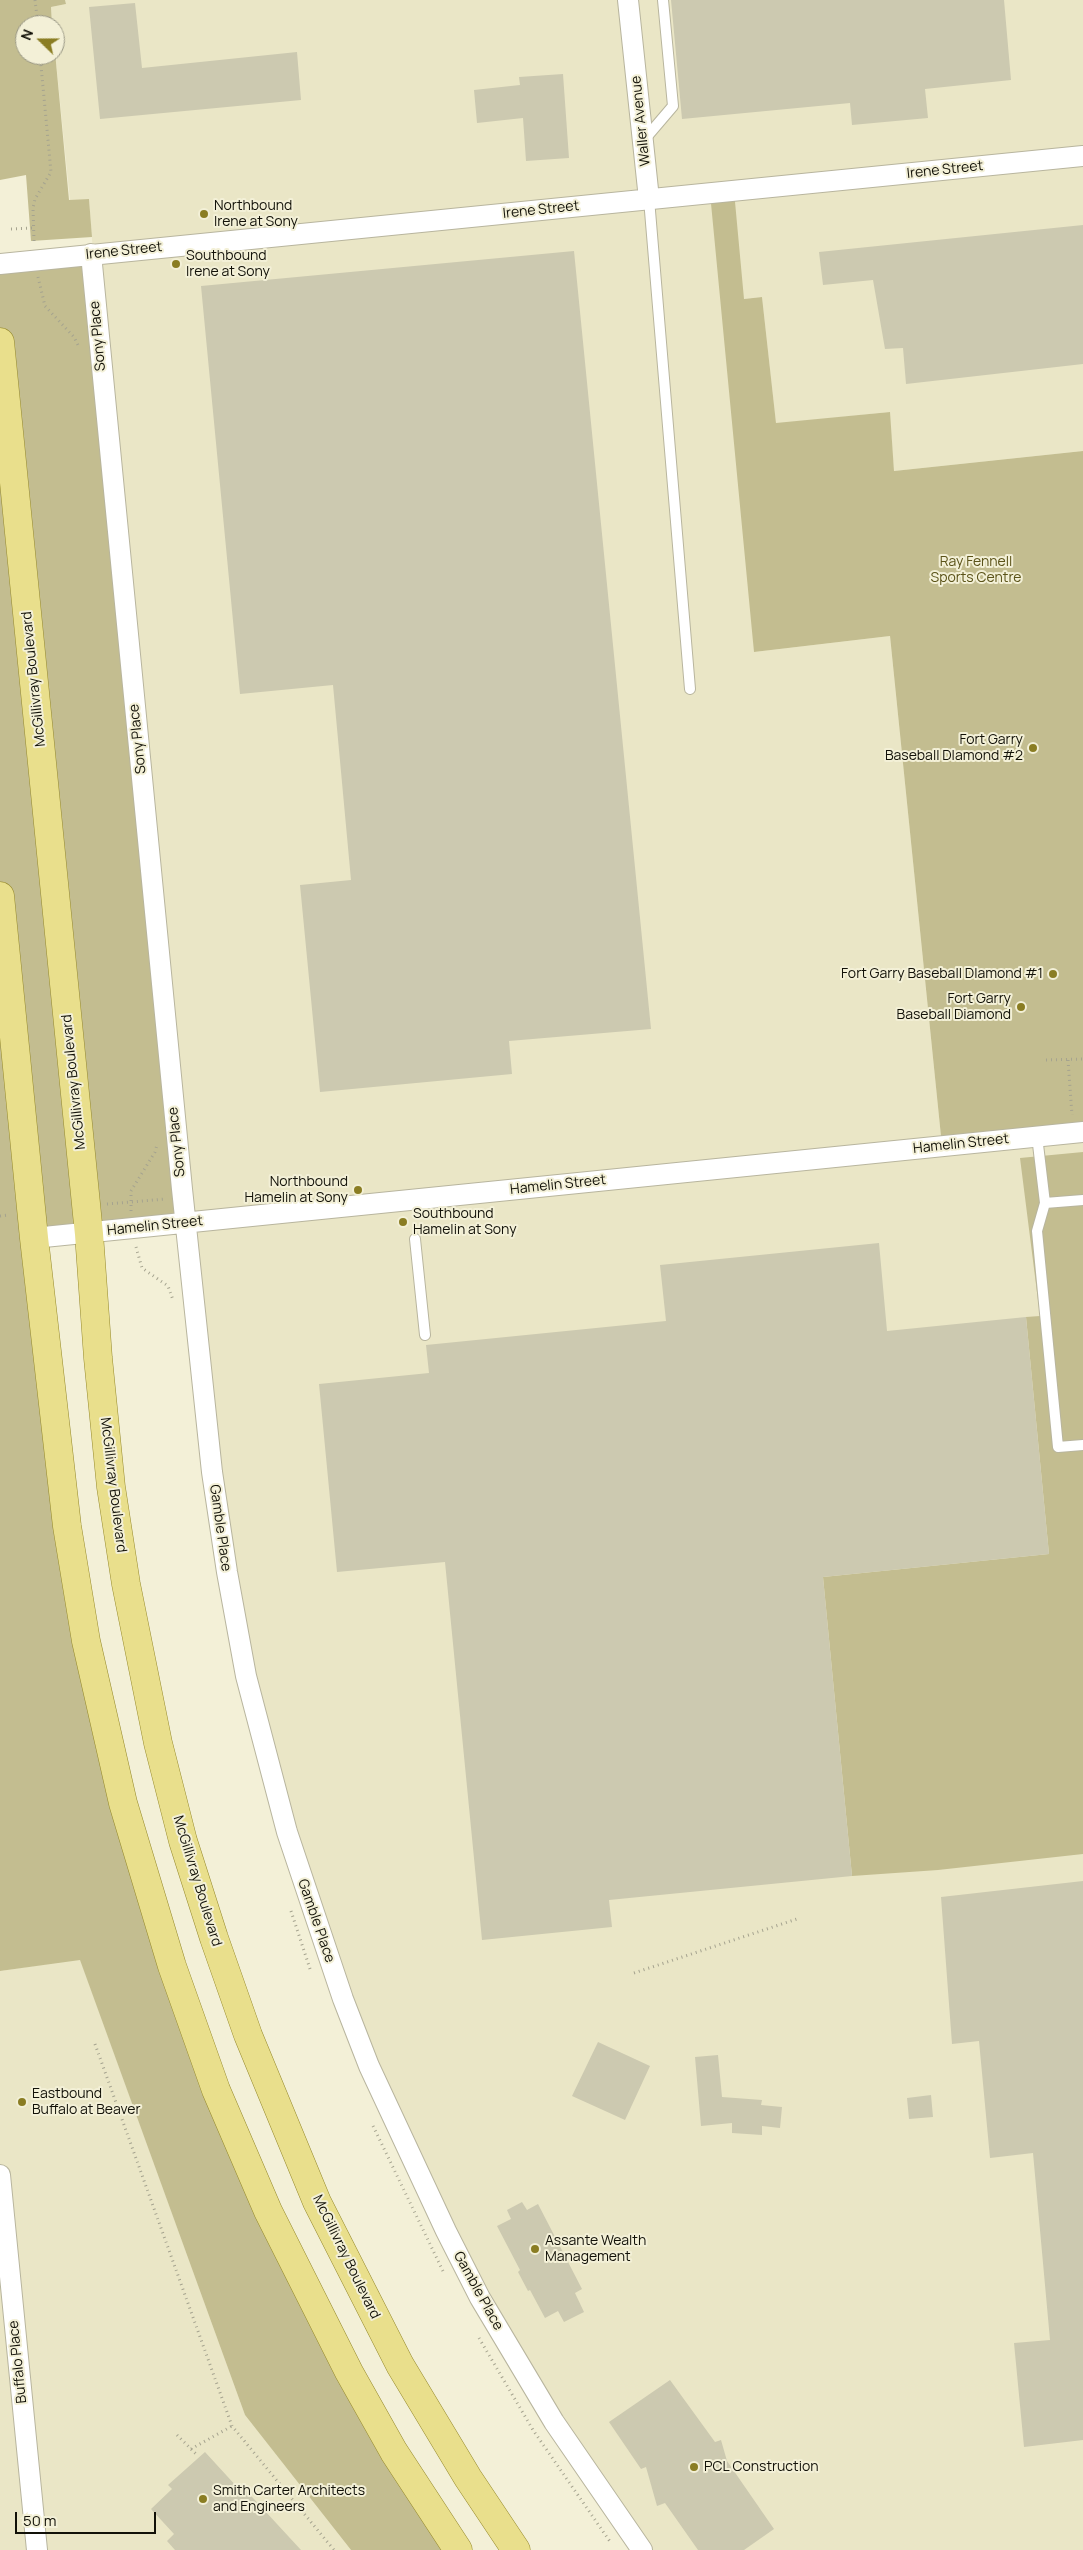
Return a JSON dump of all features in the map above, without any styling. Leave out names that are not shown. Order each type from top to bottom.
[{"type":"main road","name":"McGillivray Boulevard","points":[[0,342],[89,1234],[98,1358],[111,1488],[128,1594],[158,1743],[183,1841],[214,1938],[248,2035],[318,2202],[405,2373],[468,2478],[516,2550]]},
{"type":"main road","points":[[0,896],[56,1445],[86,1641],[123,1803],[172,1966],[216,2090],[268,2211],[349,2372],[394,2452],[458,2550]]},
{"type":"street","name":"Waller Avenue","points":[[628,0],[649,199]]},
{"type":"street","name":"Irene Street","points":[[0,264],[1083,156]]},
{"type":"street","name":"Sony Place","points":[[90,254],[185,1223]]},
{"type":"street","name":"Hamelin Street","points":[[34,1238],[89,1234],[1078,1132]]},
{"type":"street","name":"Gamble Place","points":[[185,1223],[212,1472],[227,1572],[246,1676],[268,1762],[312,1912],[369,2066],[450,2240],[480,2298],[554,2422],[642,2550]]},
{"type":"street","name":"Buffalo Place","points":[[0,2175],[2,2212],[36,2550]]},
{"type":"lane","points":[[643,141],[673,106],[663,0]]},
{"type":"lane","name":"Waller Avenue","points":[[649,199],[690,689]]},
{"type":"lane","points":[[1038,1136],[1045,1203],[1037,1231],[1058,1447],[1083,1445]]},
{"type":"lane","points":[[1045,1203],[1083,1200]]},
{"type":"lane","points":[[416,1239],[425,1335]]},
{"type":"path","points":[[35,0],[37,15]]},
{"type":"path","points":[[11,229],[33,228],[35,199],[51,172],[41,65]]},
{"type":"path","points":[[40,294],[45,306],[79,344],[80,354]]},
{"type":"path","points":[[1046,1060],[1083,1059]]},
{"type":"path","points":[[1068,1060],[1078,1132]]},
{"type":"path","points":[[130,1204],[131,1191],[155,1152],[157,1143]]},
{"type":"path","points":[[104,1204],[130,1204],[182,1197]]},
{"type":"path","points":[[634,1973],[800,1918]]},
{"type":"path","points":[[95,2044],[232,2426],[334,2550]]},
{"type":"path","points":[[190,2449],[232,2426]]},
{"type":"path","points":[[177,2435],[198,2456]]},
{"type":"shaded area","points":[[65,0],[1083,0],[1083,451],[894,471],[889,412],[776,424],[762,297],[744,299],[754,652],[890,636],[942,1146],[1083,1132],[1083,2550],[642,2550],[520,2364],[343,1999],[227,1572],[103,387],[89,199],[70,201],[56,65],[65,65],[65,15],[51,15],[51,7],[66,4]]},
{"type":"shaded area","points":[[80,1959],[245,2415],[351,2550],[0,2550],[0,1971]]},
{"type":"green space","points":[[0,0],[65,0],[66,4],[51,7],[51,15],[15,15],[15,65],[56,65],[69,200],[89,199],[92,237],[31,241],[26,175],[0,180]]},
{"type":"green space","name":"Ray Fennell Sports Centre","points":[[734,191],[744,299],[762,297],[776,423],[890,412],[894,471],[1083,451],[1083,1132],[942,1146],[890,636],[754,652],[710,193]]},
{"type":"green space","points":[[91,254],[185,1223],[34,1238],[86,1641],[216,2090],[458,2550],[351,2550],[245,2415],[80,1960],[0,1971],[0,264]]},
{"type":"green space","points":[[1083,1152],[1083,1854],[938,1870],[852,1876],[823,1577],[1049,1554],[1026,1317],[1040,1316],[1020,1158]]},
{"type":"building","points":[[671,0],[1004,0],[1011,80],[925,89],[928,118],[852,125],[850,103],[682,119]]},
{"type":"building","points":[[135,3],[142,68],[297,52],[301,100],[100,119],[89,7]]},
{"type":"building","points":[[563,74],[569,158],[526,161],[523,118],[477,123],[474,90],[520,85],[519,77]]},
{"type":"building","points":[[1083,225],[1083,364],[906,384],[903,348],[885,349],[873,280],[823,285],[819,252]]},
{"type":"building","points":[[574,251],[651,1029],[509,1041],[512,1074],[320,1092],[300,885],[351,880],[333,685],[240,694],[201,286]]},
{"type":"building","points":[[879,1243],[887,1331],[1026,1317],[1049,1554],[823,1577],[852,1876],[609,1900],[612,1927],[482,1940],[445,1562],[337,1572],[319,1384],[429,1373],[426,1345],[666,1321],[660,1265]]},
{"type":"building","points":[[1083,1881],[1083,2440],[1024,2447],[1014,2343],[1050,2340],[1033,2153],[990,2158],[979,2041],[952,2044],[941,1897]]},
{"type":"building","points":[[598,2042],[650,2066],[625,2120],[572,2096]]},
{"type":"building","points":[[718,2055],[722,2097],[762,2100],[761,2105],[782,2107],[780,2128],[762,2126],[762,2135],[732,2133],[732,2123],[701,2126],[695,2057]]},
{"type":"building","points":[[931,2095],[933,2117],[909,2119],[907,2098]]},
{"type":"building","name":"Assante Wealth Management","points":[[522,2202],[527,2210],[538,2204],[582,2289],[575,2293],[584,2312],[564,2322],[558,2311],[545,2318],[518,2272],[520,2270],[497,2226],[511,2219],[507,2210]]},
{"type":"building","name":"PCL Construction","points":[[670,2380],[715,2442],[721,2440],[727,2461],[774,2529],[744,2550],[698,2550],[665,2503],[657,2506],[646,2467],[641,2469],[609,2422]]},
{"type":"building","name":"Smith Carter Architects and Engineers","points":[[205,2452],[238,2488],[241,2485],[301,2550],[175,2550],[167,2541],[174,2534],[151,2509],[172,2489],[168,2485]]},
{"type":"place","name":"Northbound Irene at Sony","points":[[204,214]]},
{"type":"place","name":"Southbound Irene at Sony","points":[[176,264]]},
{"type":"place","name":"Fort Garry Baseball DIamond #2","points":[[1033,748]]},
{"type":"place","name":"Fort Garry Baseball DIamond #1","points":[[1053,974]]},
{"type":"place","name":"Fort Garry Baseball Diamond","points":[[1021,1007]]},
{"type":"place","name":"Northbound Hamelin at Sony","points":[[358,1190]]},
{"type":"place","name":"Southbound Hamelin at Sony","points":[[403,1222]]},
{"type":"place","name":"Eastbound Buffalo at Beaver","points":[[22,2102]]},
{"type":"place","name":"Assante Wealth Management","points":[[535,2249]]},
{"type":"place","name":"PCL Construction","points":[[694,2467]]},
{"type":"place","name":"Smith Carter Architects and Engineers","points":[[203,2499]]}]
